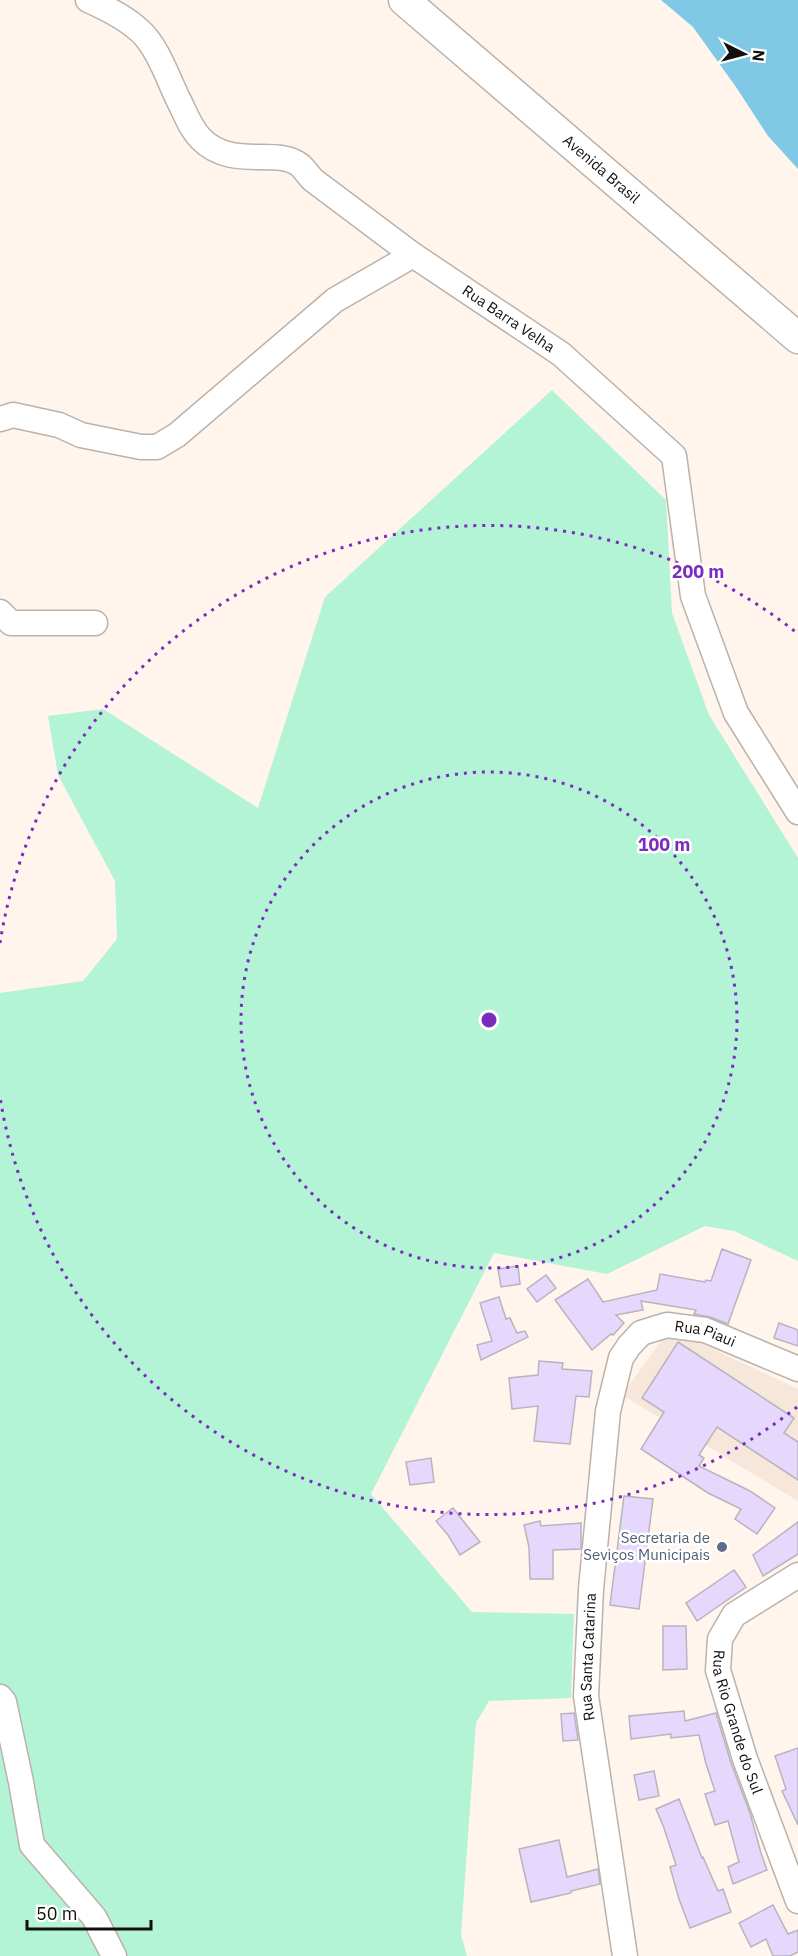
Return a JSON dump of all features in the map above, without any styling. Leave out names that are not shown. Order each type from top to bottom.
[{"type":"main road","name":"Avenida Brasil","points":[[404,0],[798,338]]},
{"type":"street","name":"Rua Barra Velha","points":[[88,0],[120,15],[141,31],[154,48],[193,129],[210,146],[242,158],[282,158],[300,165],[313,180],[413,255],[561,354],[674,456],[693,596],[736,713],[798,812]]},
{"type":"street","points":[[0,419],[13,415],[59,425],[81,435],[141,447],[157,447],[177,435],[335,300],[413,255]]},
{"type":"street","points":[[0,612],[11,623],[95,623]]},
{"type":"street","name":"Rua Piaui","points":[[621,1358],[641,1333],[666,1325],[705,1330],[798,1369]]},
{"type":"street","name":"Rua Santa Catarina","points":[[621,1358],[608,1411],[591,1589],[586,1696],[625,1956]]},
{"type":"street","name":"Rua Rio Grande do Sul","points":[[798,1575],[734,1615],[720,1639],[718,1670],[745,1759],[798,1901]]},
{"type":"street","points":[[0,1697],[4,1702],[19,1770],[32,1845],[94,1917],[114,1956]]},
{"type":"shaded area","points":[[664,1337],[700,1343],[798,1389],[798,1501],[622,1395]]},
{"type":"green space","points":[[552,390],[666,500],[672,613],[709,715],[798,858],[798,1261],[734,1231],[705,1226],[607,1274],[494,1253],[371,1494],[472,1612],[574,1614],[571,1698],[489,1701],[476,1723],[461,1935],[467,1956],[0,1956],[0,993],[83,981],[117,939],[115,881],[58,775],[48,716],[103,709],[258,808],[325,597]]},
{"type":"water","points":[[661,0],[798,0],[798,169],[768,136],[693,27]]},
{"type":"building","points":[[722,1249],[751,1260],[728,1324],[694,1314],[696,1310],[641,1301],[643,1310],[616,1315],[624,1323],[613,1335],[611,1334],[592,1350],[555,1300],[588,1279],[603,1302],[657,1290],[660,1274],[705,1282],[706,1280],[711,1281]]},
{"type":"building","points":[[518,1266],[520,1284],[501,1287],[498,1269]]},
{"type":"building","points":[[546,1275],[556,1288],[537,1302],[527,1289]]},
{"type":"building","points":[[499,1297],[506,1319],[510,1318],[517,1333],[525,1331],[528,1337],[481,1360],[477,1345],[492,1341],[480,1303]]},
{"type":"building","points":[[779,1323],[798,1330],[798,1346],[774,1338]]},
{"type":"building","points":[[678,1342],[794,1418],[784,1433],[798,1442],[798,1480],[717,1427],[699,1455],[704,1458],[699,1466],[750,1491],[775,1508],[757,1534],[735,1519],[741,1509],[708,1493],[641,1449],[664,1412],[642,1398]]},
{"type":"building","points":[[539,1361],[563,1363],[562,1369],[592,1371],[589,1397],[576,1396],[570,1444],[534,1441],[538,1406],[512,1409],[509,1378],[538,1375]]},
{"type":"building","points":[[431,1458],[434,1482],[410,1485],[406,1462]]},
{"type":"building","points":[[624,1496],[653,1499],[639,1609],[610,1605]]},
{"type":"building","points":[[453,1508],[480,1542],[460,1555],[436,1521]]},
{"type":"building","points":[[540,1521],[541,1526],[581,1523],[581,1549],[553,1550],[553,1579],[530,1579],[529,1547],[524,1525]]},
{"type":"building","points":[[798,1522],[798,1554],[763,1576],[753,1555]]},
{"type":"building","points":[[734,1570],[746,1587],[697,1621],[686,1603]]},
{"type":"building","points":[[663,1626],[686,1626],[687,1669],[663,1670]]},
{"type":"building","points":[[684,1711],[685,1721],[716,1713],[767,1870],[733,1884],[728,1867],[739,1862],[728,1821],[715,1825],[705,1794],[715,1791],[699,1735],[671,1738],[671,1734],[631,1739],[629,1716]]},
{"type":"building","points":[[574,1713],[578,1740],[563,1741],[561,1714]]},
{"type":"building","points":[[798,1748],[798,1825],[782,1791],[786,1789],[775,1756]]},
{"type":"building","points":[[654,1771],[659,1796],[639,1800],[634,1775]]},
{"type":"building","points":[[679,1799],[702,1858],[718,1891],[723,1889],[731,1912],[690,1928],[670,1867],[676,1865],[656,1809]]},
{"type":"building","points":[[559,1840],[567,1877],[598,1869],[600,1884],[531,1902],[519,1849]]},
{"type":"building","points":[[773,1905],[788,1934],[798,1930],[798,1952],[790,1956],[773,1956],[766,1939],[751,1947],[739,1923]]},
{"type":"place","name":"Secretaria de Seviços Municipais","points":[[722,1547]]}]
